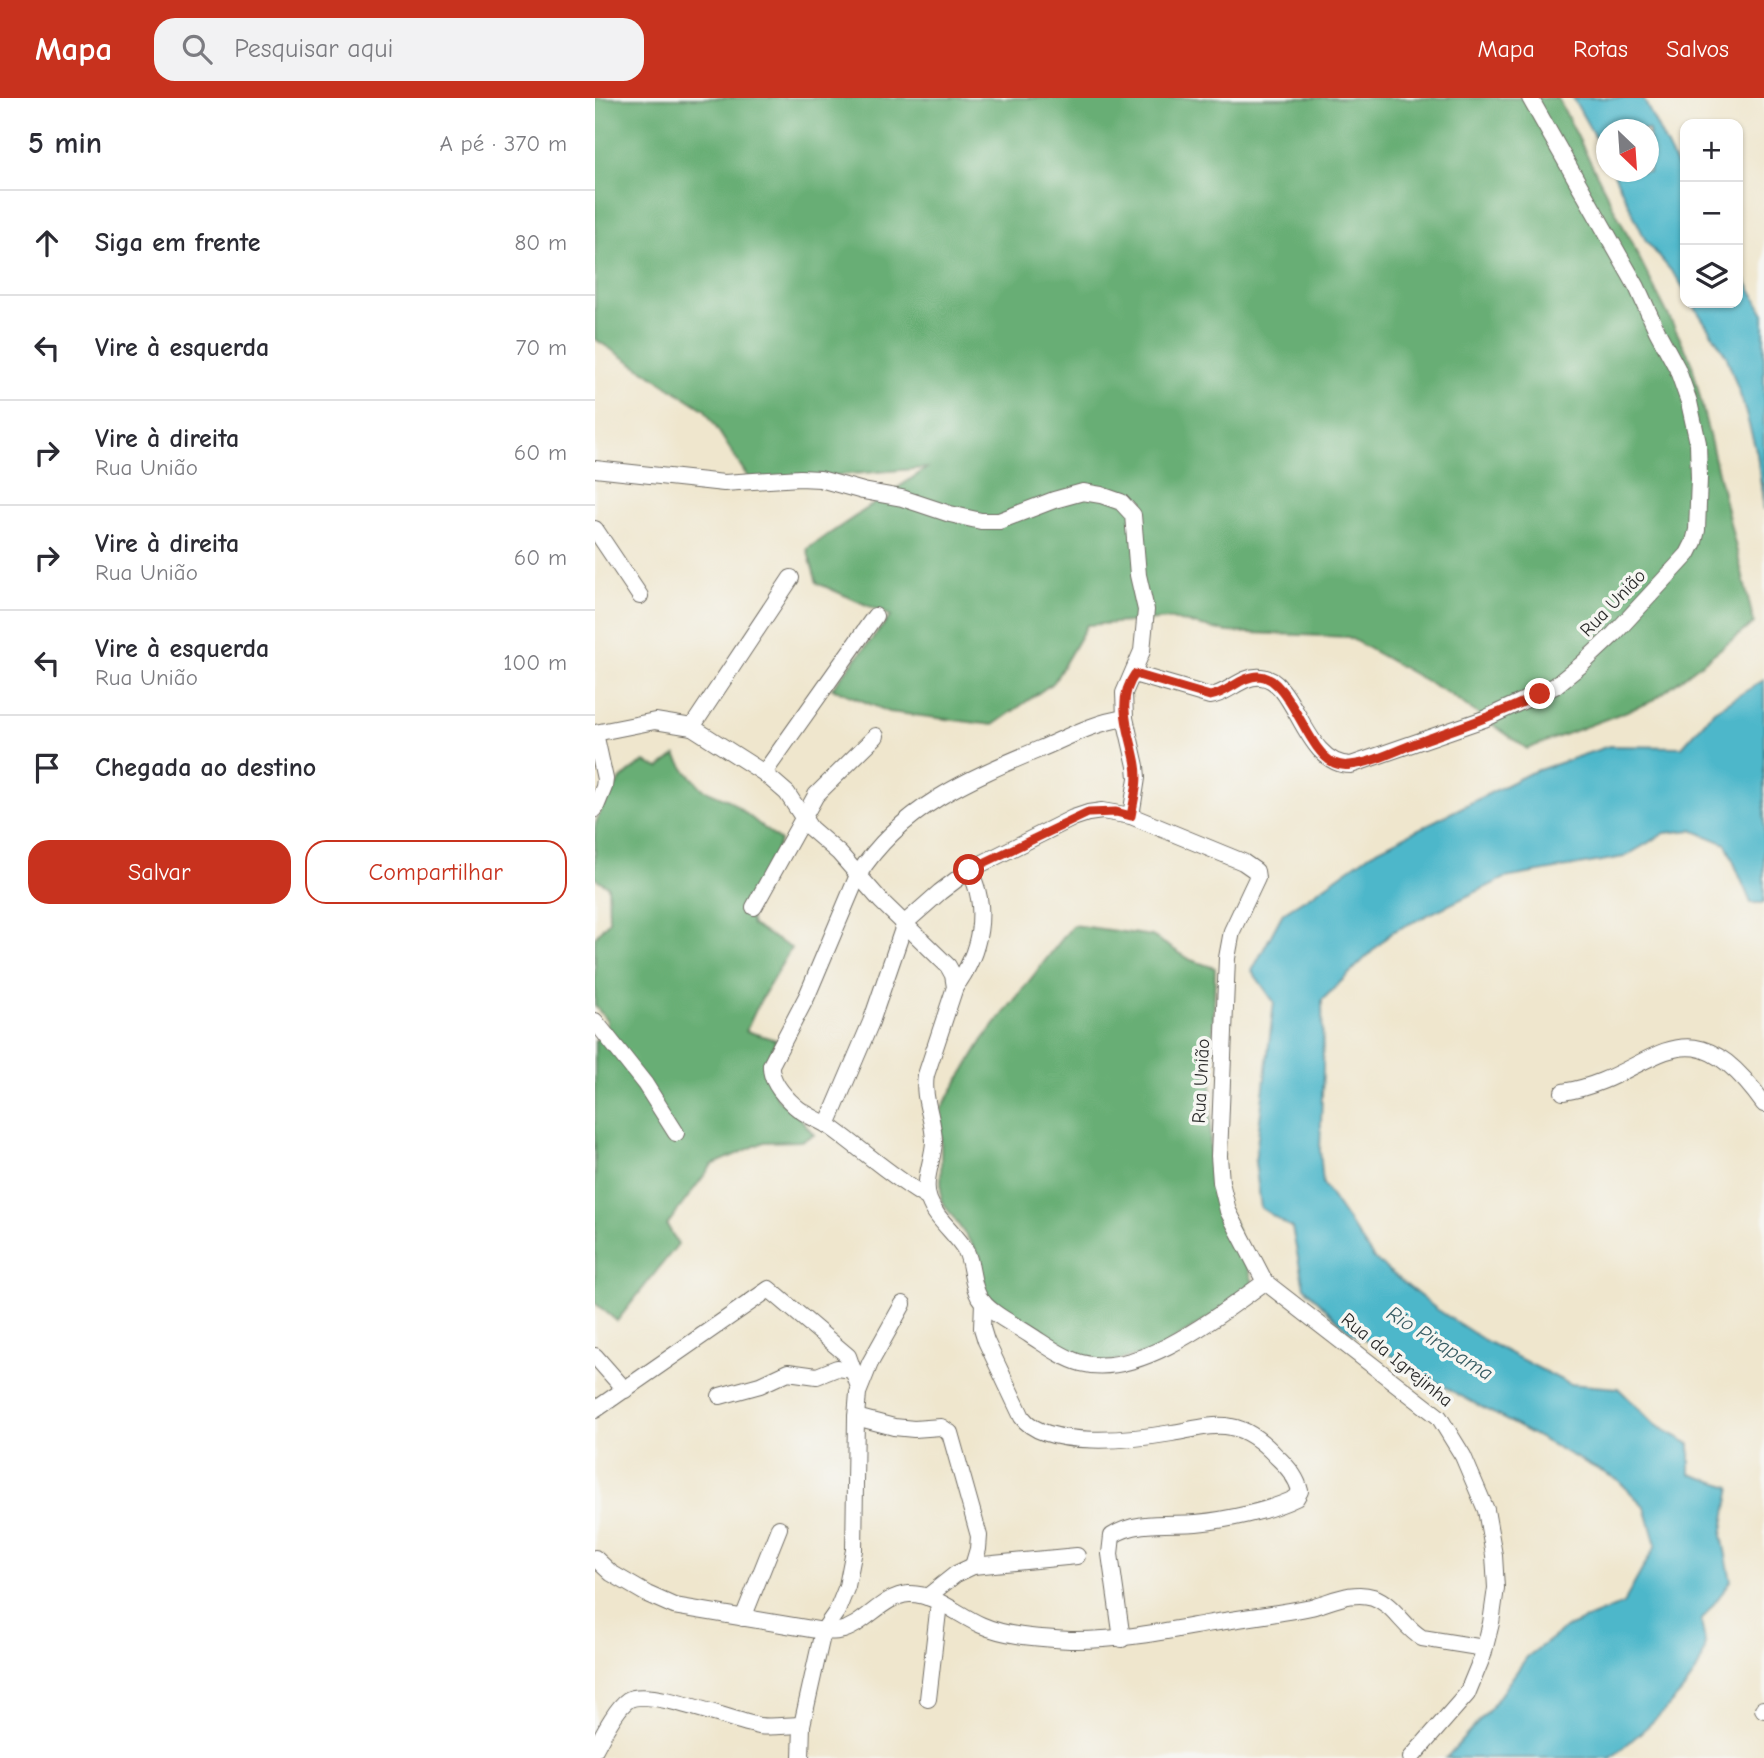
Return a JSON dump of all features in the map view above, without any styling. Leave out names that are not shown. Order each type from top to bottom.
[{"type":"street","name":"Rua União","points":[[1135,674],[1210,696],[1220,694],[1248,679],[1265,677],[1272,680],[1284,695],[1327,758],[1338,764],[1351,765],[1484,719],[1555,686],[1614,634],[1688,554],[1697,530],[1699,478],[1698,443],[1689,402],[1677,368],[1637,287],[1530,98]]},
{"type":"street","points":[[596,473],[724,483],[820,479],[902,498],[981,521],[1007,519],[1054,500],[1083,492],[1112,498],[1129,508],[1133,515],[1138,575],[1146,610],[1145,638],[1135,674],[1124,693],[1125,718],[1137,778],[1131,816],[1116,812],[1088,813],[969,870],[905,923],[871,1022],[827,1125]]},
{"type":"street","points":[[595,529],[640,596]]},
{"type":"street","points":[[692,727],[728,669],[791,578]]},
{"type":"street","points":[[764,773],[875,616]]},
{"type":"street","points":[[928,1198],[898,1181],[827,1125],[809,1116],[787,1097],[773,1076],[771,1065],[807,996],[858,875],[867,860],[891,834],[918,810],[952,788],[1089,726],[1125,718]]},
{"type":"street","points":[[595,809],[605,779],[595,733],[655,721],[692,727],[764,773],[787,793],[803,820],[839,853],[948,966],[953,975],[954,987]]},
{"type":"street","points":[[754,907],[816,794],[876,736]]},
{"type":"street","name":"Rua União","points":[[1131,816],[1243,862],[1256,871],[1257,878],[1237,918],[1228,946],[1219,1156],[1221,1182],[1228,1210],[1265,1282]]},
{"type":"street","points":[[969,870],[977,885],[980,921],[971,963],[954,987],[924,1087],[934,1129],[933,1156],[927,1179],[928,1198],[933,1209],[964,1247],[971,1264],[974,1285],[983,1302],[1072,1360],[1106,1365],[1161,1351],[1177,1343],[1265,1282]]},
{"type":"street","points":[[595,1021],[645,1084],[675,1133]]},
{"type":"street","points":[[1563,1092],[1586,1088],[1645,1059],[1683,1046],[1702,1050],[1720,1059],[1736,1071],[1764,1104]]},
{"type":"street","name":"Rua da Igrejinha","points":[[1265,1282],[1430,1409],[1448,1430],[1478,1487],[1491,1532],[1496,1588],[1493,1614],[1467,1694],[1411,1758]]},
{"type":"street","points":[[595,1410],[769,1289],[848,1356],[859,1387]]},
{"type":"street","points":[[983,1302],[982,1328],[986,1341],[1022,1417],[1031,1428],[1065,1437],[1108,1439],[1163,1435],[1218,1426],[1234,1427],[1266,1445],[1298,1483],[1300,1491],[1296,1499],[1279,1505],[1214,1521],[1129,1528],[1112,1536],[1110,1554],[1122,1639]]},
{"type":"street","points":[[801,1758],[802,1725],[823,1632],[837,1611],[854,1550],[859,1387],[881,1341],[903,1304]]},
{"type":"street","points":[[595,1356],[625,1390]]},
{"type":"street","points":[[720,1396],[760,1385],[788,1372],[817,1376],[837,1368],[853,1370]]},
{"type":"street","points":[[856,1417],[894,1427],[943,1427],[950,1433],[979,1536],[973,1566]]},
{"type":"street","points":[[743,1618],[779,1528]]},
{"type":"street","points":[[928,1699],[933,1600],[956,1574],[973,1566],[1077,1556]]},
{"type":"street","points":[[595,1558],[611,1573],[674,1606],[823,1632],[840,1631],[901,1595],[919,1595],[981,1625],[1016,1635],[1080,1640],[1122,1639],[1313,1606],[1358,1595],[1374,1597],[1385,1603],[1415,1634],[1422,1637],[1484,1648]]},
{"type":"street","points":[[595,1749],[622,1706],[640,1695],[761,1727],[802,1725]]},
{"type":"green space","points":[[595,98],[1558,98],[1596,173],[1596,182],[1601,182],[1691,360],[1754,623],[1651,702],[1527,749],[1451,695],[1348,637],[1228,632],[1171,619],[1087,625],[1054,682],[993,725],[889,712],[832,688],[891,616],[817,583],[807,549],[927,468],[751,482],[705,410],[595,339]]},
{"type":"green space","points":[[676,755],[685,770],[703,789],[729,800],[780,841],[772,862],[746,904],[752,925],[791,948],[746,1031],[776,1040],[764,1068],[778,1099],[800,1118],[814,1135],[801,1141],[764,1142],[712,1165],[667,1225],[678,1244],[617,1321],[595,1303],[595,1041],[606,1033],[607,1020],[595,1006],[595,937],[609,921],[608,886],[595,878],[595,827],[607,798],[628,773],[645,762],[659,768]]},
{"type":"green space","points":[[1073,925],[1152,936],[1191,960],[1215,968],[1210,1143],[1215,1196],[1234,1223],[1255,1289],[1153,1353],[1094,1365],[988,1307],[980,1256],[941,1200],[941,1109],[983,1040]]},
{"type":"water","points":[[1573,98],[1643,98],[1653,119],[1596,119],[1596,139]]},
{"type":"water","points":[[1659,130],[1680,173],[1680,282],[1646,241],[1618,182],[1659,182]]},
{"type":"water","points":[[1743,275],[1764,314],[1764,510],[1757,454],[1726,355],[1695,308],[1743,308]]},
{"type":"water","name":"Rio Pirapama","points":[[1764,680],[1764,903],[1751,903],[1726,844],[1692,830],[1665,833],[1624,857],[1505,878],[1392,932],[1322,1000],[1320,1150],[1323,1184],[1374,1259],[1435,1308],[1484,1340],[1569,1384],[1618,1388],[1655,1425],[1690,1444],[1690,1474],[1731,1487],[1722,1535],[1731,1581],[1701,1621],[1705,1648],[1700,1663],[1692,1678],[1667,1708],[1611,1758],[1446,1758],[1490,1709],[1527,1657],[1567,1627],[1623,1604],[1656,1545],[1645,1507],[1618,1480],[1457,1394],[1346,1329],[1304,1287],[1292,1228],[1261,1208],[1255,1162],[1274,1002],[1252,971],[1283,913],[1371,853],[1530,773],[1609,746],[1682,747],[1714,711]]},
{"type":"route","points":[[969,870],[1073,818],[1102,811],[1131,816],[1137,778],[1123,704],[1126,687],[1135,674],[1210,696],[1257,676],[1272,680],[1327,758],[1344,765],[1367,762],[1484,719],[1540,694]]}]
